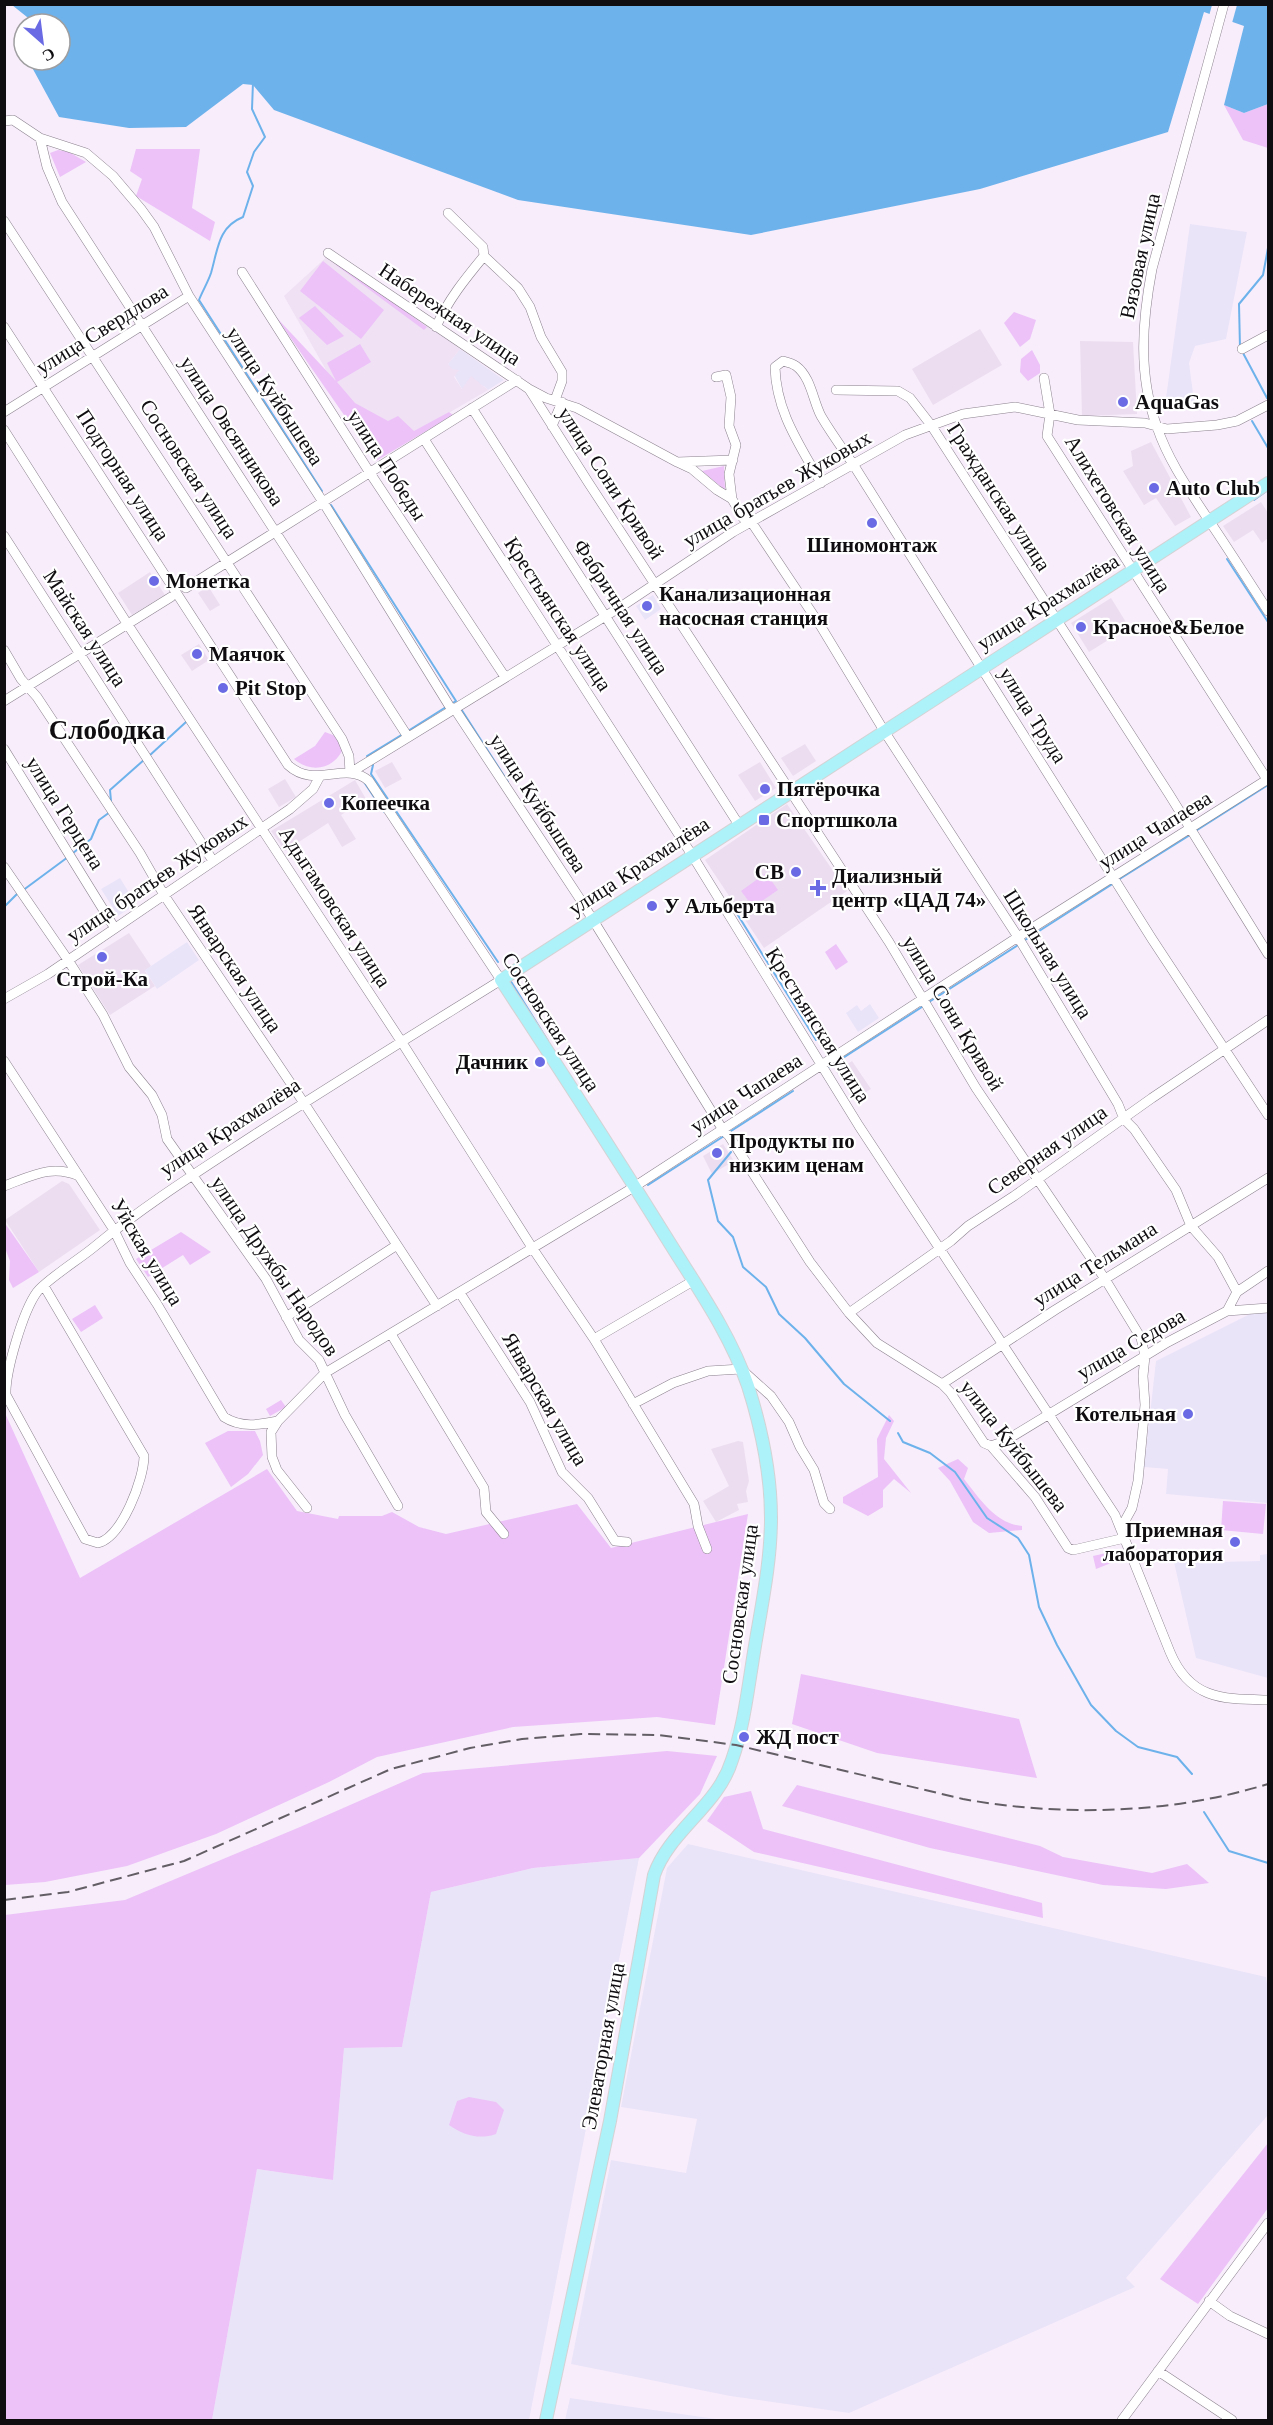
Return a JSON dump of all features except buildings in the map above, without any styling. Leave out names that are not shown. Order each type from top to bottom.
[{"type":"main road","name":"улица Крахмалёва","points":[[501,980],[1269,483]]},
{"type":"main road","name":"Сосновская улица","points":[[501,980],[693,1281],[741,1369],[756,1413],[762,1439],[771,1516],[765,1589],[737,1743]]},
{"type":"main road","name":"Элеваторная улица","points":[[546,2421],[610,2121],[654,1875],[670,1843],[718,1788],[728,1772],[737,1743]]},
{"type":"street","name":"Вязовая улица","points":[[1224,4],[1152,269],[1143,328],[1145,377],[1156,426],[1173,462],[1269,611]]},
{"type":"street","name":"улица Куйбышева","points":[[9,121],[40,138],[86,153],[113,177],[154,227],[189,296],[323,502],[450,707],[454,708],[592,920],[723,1130],[810,1262],[853,1317],[877,1344],[942,1384],[950,1392],[984,1443],[991,1446],[1035,1497],[1068,1548],[1073,1550],[1125,1538]]},
{"type":"street","name":"улица Овсянникова","points":[[40,138],[47,167],[62,202],[408,737]]},
{"type":"street","name":"Набережная улица","points":[[448,213],[483,247],[484,256],[518,288],[530,307],[541,337],[562,372],[559,401]]},
{"type":"street","name":"Сосновская улица","points":[[4,221],[342,739],[349,756],[350,773],[365,778],[372,786],[501,980]]},
{"type":"street","name":"Набережная улица","points":[[328,253],[529,389],[577,408],[677,462]]},
{"type":"street","points":[[436,327],[444,309],[459,286],[484,256]]},
{"type":"street","name":"улица Победы","points":[[242,272],[370,473],[505,677]]},
{"type":"street","name":"улица Свердлова","points":[[4,412],[189,296]]},
{"type":"street","name":"Подгорная улица","points":[[4,327],[288,765],[303,775],[320,776]]},
{"type":"street","points":[[1242,349],[1269,335]]},
{"type":"street","name":"улица Труда","points":[[821,483],[783,413],[776,388],[775,367],[783,362],[793,364],[799,369],[811,390],[820,414],[1224,1050],[1269,1115]]},
{"type":"street","points":[[716,377],[726,375],[730,391],[729,426],[736,445],[729,474],[732,499],[743,518],[763,517]]},
{"type":"street","name":"Алихетовская улица","points":[[1044,378],[1050,414],[1047,436],[1268,780]]},
{"type":"street","points":[[186,588],[518,380]]},
{"type":"street","name":"улица Сони Кривой","points":[[529,389],[889,942],[976,1088],[1105,1279],[1141,1338],[1145,1356]]},
{"type":"street","points":[[836,390],[898,391],[910,398],[931,425]]},
{"type":"street","points":[[552,426],[559,401]]},
{"type":"street","name":"улица братьев Жуковых","points":[[350,773],[622,606],[733,532],[905,435],[963,414],[1016,406],[1078,420],[1145,423],[1167,429],[1237,421],[1269,405]]},
{"type":"street","name":"Фабричная улица","points":[[472,408],[739,825]]},
{"type":"street","name":"Гражданская улица","points":[[931,425],[1269,954]]},
{"type":"street","name":"Адыгамовская улица","points":[[4,430],[128,625],[401,1041],[533,1249],[594,1339],[694,1504],[698,1526],[707,1549]]},
{"type":"street","name":"Крестьянская улица","points":[[424,439],[692,855],[821,1066],[1115,1515],[1174,1664],[1187,1681],[1210,1695],[1241,1700],[1269,1700]]},
{"type":"street","points":[[677,462],[733,460]]},
{"type":"street","points":[[677,462],[692,469],[732,499]]},
{"type":"street","name":"Школьная улица","points":[[743,518],[752,523],[820,625],[884,731],[1018,937],[1118,1104],[1124,1119],[1134,1129],[1176,1190],[1191,1226],[1218,1257],[1237,1292]]},
{"type":"street","name":"Майская улица","points":[[4,536],[213,861]]},
{"type":"street","points":[[4,701],[171,597]]},
{"type":"street","name":"Январская улица","points":[[4,650],[140,852],[164,895],[437,1306]]},
{"type":"street","name":"улица Герцена","points":[[4,749],[114,927]]},
{"type":"street","points":[[320,776],[350,773]]},
{"type":"street","name":"улица братьев Жуковых","points":[[4,999],[68,960],[290,809],[313,789],[320,776]]},
{"type":"street","name":"улица Чапаева","points":[[278,1420],[325,1373],[634,1187],[1018,937],[1268,780]]},
{"type":"street","name":"улица Дружбы Народов","points":[[4,867],[68,960],[102,1015],[129,1067],[152,1095],[162,1115],[167,1138],[266,1279],[299,1340],[319,1360],[345,1415],[398,1506]]},
{"type":"street","name":"улица Крахмалёва","points":[[41,1288],[114,1230],[191,1175],[501,980]]},
{"type":"street","name":"Северная улица","points":[[853,1317],[861,1305],[968,1226],[1269,1020]]},
{"type":"street","name":"Уйская улица","points":[[4,1061],[114,1230],[129,1263],[157,1304],[224,1417],[232,1422],[252,1425],[278,1420]]},
{"type":"street","points":[[4,1186],[45,1172],[63,1170],[79,1176]]},
{"type":"street","name":"улица Тельмана","points":[[942,1384],[1105,1279],[1269,1178]]},
{"type":"street","points":[[286,1317],[397,1245]]},
{"type":"street","points":[[1227,1311],[1237,1292],[1269,1271]]},
{"type":"street","points":[[594,1339],[693,1281]]},
{"type":"street","points":[[41,1288],[138,1442],[144,1456],[144,1469],[122,1523],[111,1537],[98,1543],[86,1539],[6,1395],[6,1376],[9,1365],[29,1306],[41,1288]]},
{"type":"street","name":"Январская улица","points":[[460,1293],[530,1402],[562,1472],[588,1498],[615,1541],[627,1542]]},
{"type":"street","points":[[1227,1311],[1269,1308]]},
{"type":"street","name":"улица Седова","points":[[991,1446],[1005,1441],[1145,1356],[1227,1311]]},
{"type":"street","points":[[391,1334],[484,1488],[486,1512],[504,1534]]},
{"type":"street","points":[[1121,1528],[1132,1508],[1138,1481],[1145,1405],[1143,1376],[1145,1356]]},
{"type":"street","points":[[633,1404],[673,1383],[708,1371],[741,1369]]},
{"type":"street","name":"Сосновская улица","points":[[741,1369],[771,1396],[789,1422],[814,1470],[824,1503],[831,1509]]},
{"type":"street","points":[[278,1420],[271,1432],[272,1457],[277,1470],[307,1508]]},
{"type":"street","points":[[1001,1458],[1005,1441]]},
{"type":"street","points":[[1122,2421],[1269,2223]]},
{"type":"street","points":[[1209,2301],[1230,2316],[1269,2334]]},
{"type":"street","points":[[1158,2371],[1232,2421]]},
{"type":"shaded area","points":[[1268,104],[1268,148],[1243,140],[1224,105],[1244,113]]},
{"type":"shaded area","points":[[136,149],[200,149],[192,208],[215,222],[210,241],[136,196],[142,179],[130,171]]},
{"type":"shaded area","points":[[58,150],[69,152],[86,162],[60,177],[50,153]]},
{"type":"shaded area","points":[[1190,224],[1247,232],[1226,339],[1195,346],[1189,363],[1194,401],[1165,405]]},
{"type":"shaded area","points":[[330,254],[460,349],[448,364],[452,369],[459,370],[454,377],[462,389],[471,376],[488,390],[375,456],[284,296]]},
{"type":"shaded area","points":[[323,261],[384,310],[361,339],[300,291]]},
{"type":"shaded area","points":[[338,262],[427,327],[424,330],[336,265]]},
{"type":"shaded area","points":[[315,306],[344,336],[327,345],[299,318]]},
{"type":"shaded area","points":[[1014,312],[1036,320],[1030,339],[1020,347],[1004,323]]},
{"type":"shaded area","points":[[276,317],[336,381],[327,363],[360,344],[371,362],[337,382],[355,403],[388,421],[398,416],[414,431],[449,412],[453,415],[376,461]]},
{"type":"shaded area","points":[[980,329],[1002,365],[933,405],[912,369]]},
{"type":"shaded area","points":[[1080,341],[1133,342],[1137,414],[1082,416]]},
{"type":"shaded area","points":[[460,349],[504,380],[488,390],[484,386],[462,389],[448,364]]},
{"type":"shaded area","points":[[1032,350],[1040,365],[1040,373],[1028,381],[1020,372],[1021,359]]},
{"type":"shaded area","points":[[1151,442],[1191,517],[1175,526],[1156,498],[1144,505],[1123,471],[1133,466],[1131,451]]},
{"type":"shaded area","points":[[724,466],[725,490],[702,471]]},
{"type":"shaded area","points":[[1261,502],[1268,513],[1268,538],[1262,543],[1253,530],[1234,542],[1223,526]]},
{"type":"shaded area","points":[[150,572],[165,595],[132,615],[118,593]]},
{"type":"shaded area","points":[[208,586],[220,605],[210,611],[198,593]]},
{"type":"shaded area","points":[[653,595],[661,609],[645,620],[636,606]]},
{"type":"shaded area","points":[[1111,598],[1129,627],[1089,652],[1071,623]]},
{"type":"shaded area","points":[[199,644],[209,660],[192,671],[181,655]]},
{"type":"shaded area","points":[[325,732],[338,737],[342,751],[333,762],[327,766],[314,768],[294,759],[315,746]]},
{"type":"shaded area","points":[[805,744],[816,761],[793,776],[781,758]]},
{"type":"shaded area","points":[[392,762],[402,779],[385,788],[375,771]]},
{"type":"shaded area","points":[[760,762],[776,788],[755,801],[738,775]]},
{"type":"shaded area","points":[[285,779],[296,797],[279,807],[268,789]]},
{"type":"shaded area","points":[[355,780],[366,799],[341,815],[356,839],[342,847],[328,823],[285,851],[271,831]]},
{"type":"shaded area","points":[[787,804],[847,891],[764,948],[705,860]]},
{"type":"shaded area","points":[[766,873],[778,890],[753,907],[741,891]]},
{"type":"shaded area","points":[[120,878],[136,904],[118,916],[101,889]]},
{"type":"shaded area","points":[[129,933],[151,966],[145,971],[155,986],[110,1015],[78,965]]},
{"type":"shaded area","points":[[187,942],[199,960],[157,989],[145,970]]},
{"type":"shaded area","points":[[836,944],[848,962],[836,970],[825,952]]},
{"type":"shaded area","points":[[870,1004],[879,1018],[858,1032],[846,1013],[857,1005],[861,1011]]},
{"type":"shaded area","points":[[852,1061],[871,1089],[854,1099],[836,1072]]},
{"type":"shaded area","points":[[723,1144],[734,1161],[712,1174],[703,1156]]},
{"type":"shaded area","points":[[62,1181],[69,1184],[100,1230],[39,1272],[5,1220]]},
{"type":"shaded area","points":[[4,1222],[39,1272],[13,1288],[9,1280],[10,1261],[5,1248]]},
{"type":"shaded area","points":[[181,1232],[211,1252],[190,1265],[183,1255],[148,1277],[136,1259]]},
{"type":"shaded area","points":[[95,1305],[103,1318],[81,1332],[72,1319]]},
{"type":"shaded area","points":[[1268,1312],[1268,1503],[1166,1494],[1168,1469],[1144,1467],[1156,1361],[1250,1314]]},
{"type":"shaded area","points":[[281,1400],[286,1407],[270,1416],[266,1409]]},
{"type":"shaded area","points":[[5,1413],[80,1578],[267,1469],[297,1511],[338,1519],[339,1516],[382,1516],[392,1512],[419,1527],[446,1534],[577,1504],[611,1548],[748,1514],[715,1725],[657,1717],[513,1727],[377,1757],[329,1782],[216,1834],[127,1866],[45,1882],[5,1885]]},
{"type":"shaded area","points":[[889,1415],[894,1421],[886,1438],[884,1459],[911,1493],[894,1479],[883,1490],[883,1507],[868,1516],[843,1503],[843,1497],[878,1477],[877,1439]]},
{"type":"shaded area","points":[[228,1431],[255,1431],[263,1455],[248,1474],[231,1487],[205,1443]]},
{"type":"shaded area","points":[[738,1441],[743,1442],[749,1481],[746,1491],[748,1502],[737,1504],[739,1510],[716,1522],[703,1501],[729,1486],[711,1449]]},
{"type":"shaded area","points":[[958,1459],[968,1468],[964,1479],[982,1502],[1004,1520],[1022,1526],[1022,1530],[989,1533],[973,1522],[950,1481],[938,1468]]},
{"type":"shaded area","points":[[1223,1501],[1266,1504],[1263,1534],[1221,1530]]},
{"type":"shaded area","points":[[1111,1552],[1116,1561],[1096,1569],[1093,1556]]},
{"type":"shaded area","points":[[1268,1554],[1268,1678],[1196,1658],[1173,1558],[1217,1557],[1217,1562],[1260,1561],[1260,1555]]},
{"type":"shaded area","points":[[801,1674],[1019,1719],[1037,1778],[877,1753],[792,1724]]},
{"type":"shaded area","points":[[667,1751],[717,1756],[700,1794],[639,1858],[533,1868],[431,1892],[402,2047],[344,2048],[333,2180],[257,2169],[212,2420],[5,2420],[5,1915],[125,1900],[423,1773]]},
{"type":"shaded area","points":[[797,1785],[1040,1846],[1063,1857],[1152,1873],[1187,1864],[1209,1883],[1166,1889],[1103,1885],[930,1848],[782,1806]]},
{"type":"shaded area","points":[[751,1791],[763,1829],[1042,1903],[1043,1918],[754,1852],[707,1821],[724,1797]]},
{"type":"shaded area","points":[[688,1844],[1266,1977],[1268,1990],[1268,2115],[1126,2278],[1135,2287],[849,2413],[730,2396],[571,2364],[611,2160],[686,2173],[697,2119],[621,2107],[667,1868]]},
{"type":"shaded area","points":[[639,1858],[529,2420],[212,2420],[257,2169],[333,2180],[344,2048],[402,2047],[431,1892],[533,1868]]},
{"type":"shaded area","points":[[469,2097],[496,2102],[504,2110],[496,2134],[483,2137],[471,2136],[449,2125],[457,2101]]},
{"type":"shaded area","points":[[1268,2143],[1268,2208],[1198,2304],[1160,2279]]},
{"type":"shaded area","points":[[570,2398],[723,2420],[565,2420]]},
{"type":"water","points":[[12,5],[1268,5],[1268,104],[1244,113],[1224,105],[1244,26],[1204,12],[1168,132],[980,189],[751,235],[518,200],[274,110],[253,85],[243,84],[186,127],[129,128],[59,117],[35,72],[72,72],[72,12],[21,12]]},
{"type":"pier","points":[[1212,5],[1237,5],[1232,23],[1209,16]]},
{"type":"waterway","points":[[253,82],[252,109],[265,137],[254,152],[247,172],[253,186],[243,217],[228,227],[220,240],[211,273],[199,300],[322,491]]},
{"type":"waterway","points":[[1240,348],[1239,304],[1263,275],[1268,248]]},
{"type":"waterway","points":[[1243,353],[1267,398]]},
{"type":"waterway","points":[[1252,421],[1268,448]]},
{"type":"waterway","points":[[1254,500],[1268,490]]},
{"type":"waterway","points":[[331,505],[456,701],[451,704]]},
{"type":"waterway","points":[[1227,559],[1268,622]]},
{"type":"waterway","points":[[408,731],[446,707]]},
{"type":"waterway","points":[[461,709],[508,782]]},
{"type":"waterway","points":[[149,756],[186,722]]},
{"type":"waterway","points":[[367,756],[403,734]]},
{"type":"waterway","points":[[111,801],[110,790],[145,759]]},
{"type":"waterway","points":[[373,765],[371,774],[498,962]]},
{"type":"waterway","points":[[364,782],[384,812]]},
{"type":"waterway","points":[[1194,832],[1268,785]]},
{"type":"waterway","points":[[73,853],[91,839],[99,820],[110,812]]},
{"type":"waterway","points":[[1118,880],[1190,835]]},
{"type":"waterway","points":[[22,891],[68,857]]},
{"type":"waterway","points":[[1022,942],[1114,883]]},
{"type":"waterway","points":[[4,907],[17,894]]},
{"type":"waterway","points":[[731,904],[816,1040]]},
{"type":"waterway","points":[[929,1002],[1018,945]]},
{"type":"waterway","points":[[510,980],[548,1041]]},
{"type":"waterway","points":[[829,1067],[925,1005]]},
{"type":"waterway","points":[[728,1133],[793,1091]]},
{"type":"waterway","points":[[648,1185],[724,1136]]},
{"type":"waterway","points":[[731,1152],[708,1180],[718,1221],[733,1237],[743,1267],[766,1287],[779,1314],[805,1338],[844,1384],[890,1421]]},
{"type":"waterway","points":[[898,1433],[903,1442],[930,1453],[955,1472],[987,1518],[1018,1538],[1029,1555],[1039,1607],[1057,1645],[1091,1705],[1116,1731],[1138,1747],[1177,1757],[1192,1774]]},
{"type":"waterway","points":[[1204,1812],[1229,1851],[1268,1863]]},
{"type":"railway","points":[[4,1900],[68,1892],[184,1861],[391,1769],[470,1748],[522,1739],[581,1734],[659,1735],[736,1745],[963,1799],[1039,1808],[1117,1810],[1155,1807],[1193,1802],[1268,1784]]},
{"type":"place","name":"AquaGas","points":[[1123,402]]},
{"type":"place","name":"Auto Club","points":[[1154,488]]},
{"type":"place","name":"Шиномонтаж","points":[[872,523]]},
{"type":"place","name":"Монетка","points":[[154,581]]},
{"type":"place","name":"Канализационная насосная станция","points":[[647,606]]},
{"type":"place","name":"Красное&Белое","points":[[1081,627]]},
{"type":"place","name":"Маячок","points":[[197,654]]},
{"type":"place","name":"Pit Stop","points":[[223,688]]},
{"type":"place","name":"Пятёрочка","points":[[765,789]]},
{"type":"place","name":"Копеечка","points":[[329,803]]},
{"type":"place","name":"Спортшкола","points":[[764,820]]},
{"type":"place","name":"СВ","points":[[796,872]]},
{"type":"place","name":"Диализный центр «ЦАД 74»","points":[[818,888]]},
{"type":"place","name":"У Альберта","points":[[652,906]]},
{"type":"place","name":"Строй-Ка","points":[[102,957]]},
{"type":"place","name":"Дачник","points":[[540,1062]]},
{"type":"place","name":"Продукты по низким ценам","points":[[717,1153]]},
{"type":"place","name":"Котельная","points":[[1188,1414]]},
{"type":"place","name":"Приемная лаборатория","points":[[1235,1542]]},
{"type":"place","name":"ЖД пост","points":[[744,1737]]},
{"type":"district","name":"Слободка","points":[[107,730]]}]
